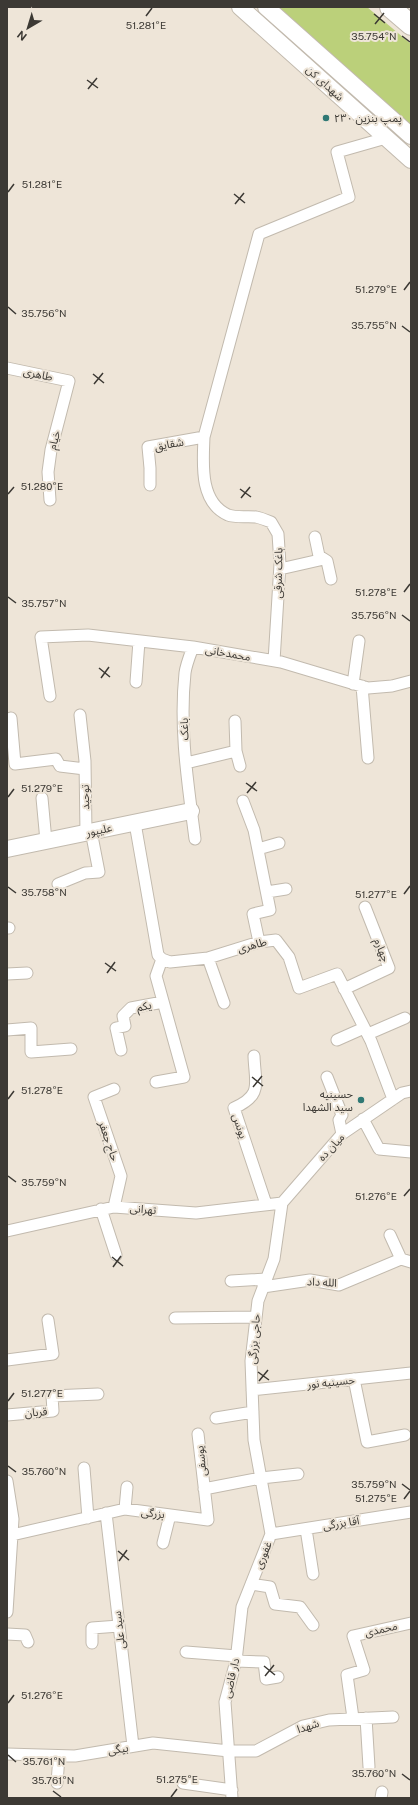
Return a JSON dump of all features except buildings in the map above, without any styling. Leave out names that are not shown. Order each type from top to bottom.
[{"type":"highway","points":[[390,7],[411,25]]},
{"type":"main road","name":"شهدای کن","points":[[240,7],[411,160]]},
{"type":"main road","name":"شهدای کن","points":[[266,7],[411,136]]},
{"type":"main road","name":"علیپور","points":[[7,849],[191,811]]},
{"type":"street","points":[[204,437],[259,234],[349,197],[337,152],[386,138]]},
{"type":"street","name":"طاهری","points":[[7,368],[69,381]]},
{"type":"street","name":"خیام","points":[[50,500],[48,472],[51,450],[69,381]]},
{"type":"street","name":"شقایق","points":[[150,485],[148,448],[204,437]]},
{"type":"street","name":"باغک شرقی","points":[[204,437],[203,470],[207,490],[213,504],[229,516],[257,517],[271,522],[278,534],[280,569],[274,661]]},
{"type":"street","points":[[315,537],[319,556],[327,561],[331,579]]},
{"type":"street","points":[[280,569],[324,559]]},
{"type":"street","name":"محمدخانی","points":[[50,696],[41,638],[88,635],[193,647],[274,661],[368,688],[392,686],[411,681]]},
{"type":"street","points":[[136,682],[138,641]]},
{"type":"street","points":[[359,641],[358,685],[368,758]]},
{"type":"street","name":"باغک","points":[[193,647],[185,672],[183,727],[195,839]]},
{"type":"street","name":"توحید","points":[[58,884],[85,873],[99,872],[89,832],[80,715]]},
{"type":"street","points":[[11,718],[15,764],[56,759],[60,766],[85,765]]},
{"type":"street","points":[[235,721],[236,751],[240,766]]},
{"type":"street","points":[[186,763],[236,751]]},
{"type":"street","points":[[42,798],[46,841]]},
{"type":"street","points":[[243,801],[258,849],[270,910],[254,914],[258,942]]},
{"type":"street","points":[[135,823],[158,955],[162,959],[156,976],[184,1077],[156,1082]]},
{"type":"street","points":[[258,849],[279,843]]},
{"type":"street","points":[[267,892],[286,889]]},
{"type":"street","name":"چهارم","points":[[344,989],[389,968],[365,907]]},
{"type":"street","name":"طاهری","points":[[162,959],[170,962],[208,958],[258,942],[276,940],[289,957],[299,988],[337,974],[366,1031],[393,1099]]},
{"type":"street","points":[[208,958],[224,1003]]},
{"type":"street","points":[[7,974],[27,973]]},
{"type":"street","name":"یکم","points":[[121,1050],[116,1028],[125,1026],[123,1016],[131,1008],[163,1002]]},
{"type":"street","points":[[337,1040],[406,1018]]},
{"type":"street","points":[[7,1030],[31,1028],[31,1052],[70,1049]]},
{"type":"street","name":"یونس","points":[[254,1056],[254,1095],[247,1102],[234,1108],[266,1204]]},
{"type":"street","points":[[326,1077],[342,1115],[339,1120],[342,1134]]},
{"type":"street","name":"حاج جعفر","points":[[114,1089],[94,1097],[121,1176],[114,1207]]},
{"type":"street","name":"میان ده","points":[[282,1203],[342,1134],[402,1093],[411,1090]]},
{"type":"street","points":[[363,1119],[379,1149],[411,1152]]},
{"type":"street","name":"تهرانی","points":[[7,1231],[114,1207],[196,1213],[282,1203]]},
{"type":"street","name":"حاجی بزرگی","points":[[261,1478],[254,1440],[251,1360],[258,1301],[274,1259],[282,1203]]},
{"type":"street","points":[[100,1209],[116,1255]]},
{"type":"street","points":[[390,1235],[406,1261]]},
{"type":"street","name":"الله داد","points":[[231,1281],[265,1283],[310,1280],[339,1285],[406,1261]]},
{"type":"street","points":[[175,1318],[256,1318]]},
{"type":"street","points":[[7,1360],[53,1354],[48,1320]]},
{"type":"street","name":"حسینیه نور","points":[[252,1390],[411,1373]]},
{"type":"street","points":[[354,1379],[367,1442],[405,1435]]},
{"type":"street","name":"قربان","points":[[7,1415],[53,1411],[52,1396],[98,1394]]},
{"type":"street","points":[[216,1418],[252,1412]]},
{"type":"street","name":"یوسفی","points":[[198,1434],[204,1488]]},
{"type":"street","points":[[84,1468],[88,1518]]},
{"type":"street","points":[[204,1488],[261,1478],[298,1474]]},
{"type":"street","name":"غفوری","points":[[251,1584],[271,1534],[261,1478]]},
{"type":"street","points":[[7,1481],[12,1535],[7,1612]]},
{"type":"street","points":[[125,1509],[127,1486]]},
{"type":"street","name":"بزرگی","points":[[12,1535],[125,1509],[208,1520],[204,1488]]},
{"type":"street","name":"آقا بزرگی","points":[[271,1534],[411,1512]]},
{"type":"street","name":"سید علی","points":[[106,1514],[133,1746]]},
{"type":"street","points":[[163,1543],[170,1515]]},
{"type":"street","points":[[306,1529],[313,1574]]},
{"type":"street","points":[[251,1584],[270,1587],[275,1604],[300,1607],[313,1625]]},
{"type":"street","name":"دار قاضی","points":[[232,1794],[225,1702],[236,1658],[242,1607],[251,1584]]},
{"type":"street","name":"محمدی","points":[[353,1718],[347,1675],[364,1670],[353,1636],[411,1623]]},
{"type":"street","points":[[92,1643],[92,1628],[119,1626]]},
{"type":"street","points":[[7,1634],[25,1635],[28,1642]]},
{"type":"street","points":[[186,1652],[264,1662],[266,1679],[278,1677]]},
{"type":"street","name":"شهدا","points":[[229,1751],[256,1751],[303,1726],[329,1720],[393,1717]]},
{"type":"street","points":[[366,1718],[369,1767]]},
{"type":"street","name":"بیگی","points":[[7,1754],[75,1756],[153,1743],[229,1751]]},
{"type":"street","points":[[57,1783],[59,1756]]},
{"type":"street","points":[[183,1783],[232,1794]]},
{"type":"green space","points":[[277,7],[367,7],[411,44],[411,130]]},
{"type":"place","name":"پمپ بنزین ۲۳۰","points":[[326,118]]},
{"type":"place","name":"حسینیه سید الشهدا","points":[[361,1100]]}]
